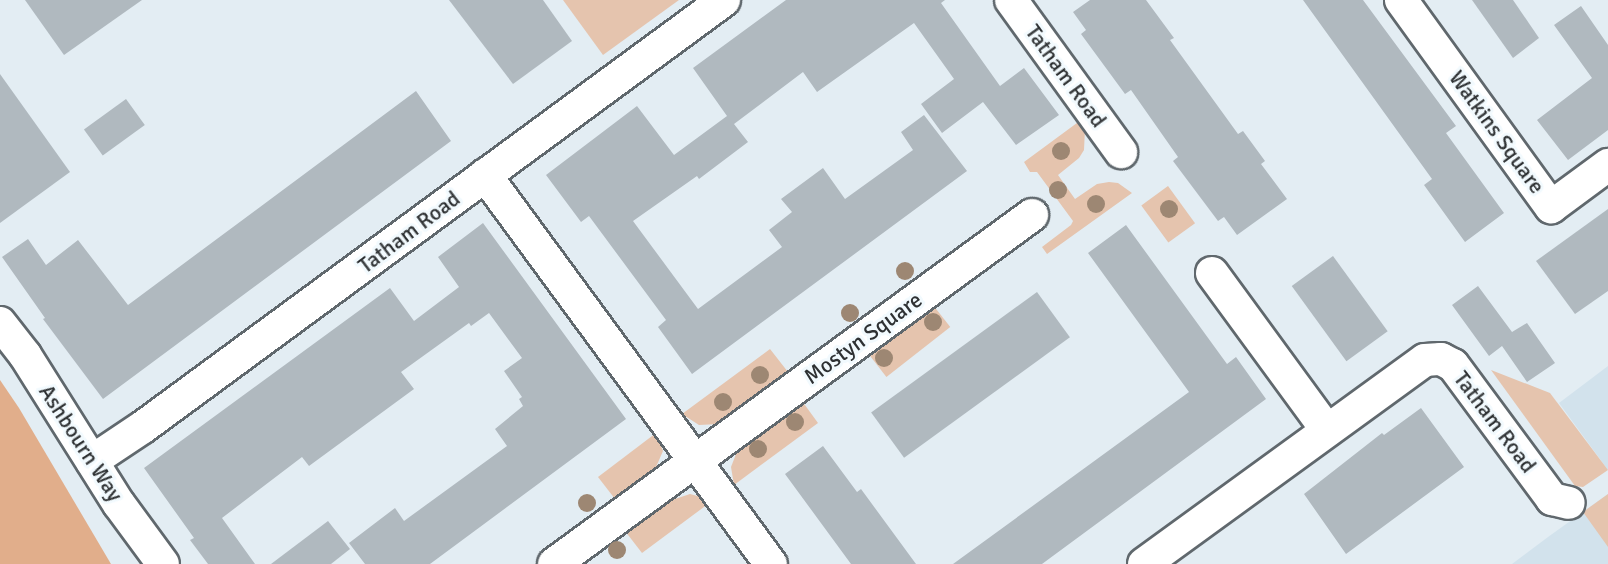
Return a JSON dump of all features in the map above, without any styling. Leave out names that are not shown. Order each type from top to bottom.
[{"type":"street","name":"Tatham Road","points":[[92,461],[143,427],[724,0]]},
{"type":"street","name":"Tatham Road","points":[[1011,0],[1121,152]]},
{"type":"street","name":"Watkins Square","points":[[1401,0],[1551,207],[1608,165]]},
{"type":"street","points":[[485,175],[771,564]]},
{"type":"street","name":"Mostyn Square","points":[[554,564],[1032,215]]},
{"type":"street","points":[[1212,273],[1327,430]]},
{"type":"street","name":"Ashbourn Way","points":[[0,323],[25,355],[92,461],[163,564]]},
{"type":"street","name":"Tatham Road","points":[[1144,564],[1425,360],[1441,359],[1453,365],[1552,499],[1569,503]]},
{"type":"shaded area","points":[[563,0],[679,0],[603,55]]},
{"type":"shaded area","points":[[1081,120],[1085,129],[1084,150],[1079,158],[1058,175],[1075,199],[1097,184],[1109,182],[1118,183],[1132,193],[1047,254],[1042,247],[1073,221],[1037,172],[1030,172],[1024,162]]},
{"type":"shaded area","points":[[1168,186],[1195,223],[1168,243],[1141,205]]},
{"type":"shaded area","points":[[933,305],[950,327],[886,377],[869,355]]},
{"type":"shaded area","points":[[770,349],[788,372],[719,424],[699,425],[682,414]]},
{"type":"shaded area","points":[[1608,366],[1608,470],[1559,403]]},
{"type":"shaded area","points":[[1491,370],[1550,393],[1608,470],[1583,487],[1575,486]]},
{"type":"shaded area","points":[[0,380],[19,408],[111,564],[0,564]]},
{"type":"shaded area","points":[[802,401],[818,423],[734,485],[731,467],[738,449]]},
{"type":"shaded area","points":[[656,433],[663,451],[656,467],[615,499],[598,477]]},
{"type":"shaded area","points":[[690,494],[701,497],[708,504],[642,553],[625,531],[663,503]]},
{"type":"shaded area","points":[[1608,494],[1608,564],[1512,564],[1548,537]]},
{"type":"shaded area","points":[[1608,494],[1608,547],[1583,512]]},
{"type":"building","points":[[25,0],[142,0],[64,55]]},
{"type":"building","points":[[449,0],[543,0],[572,41],[513,84]]},
{"type":"building","points":[[786,0],[945,0],[941,3],[1000,86],[1024,68],[1059,115],[1016,145],[983,102],[942,133],[921,104],[954,79],[914,23],[817,92],[803,72],[734,124],[748,142],[699,179],[697,176],[633,221],[698,309],[782,247],[769,230],[792,212],[781,199],[823,168],[845,199],[913,150],[901,132],[924,115],[967,171],[692,374],[658,327],[666,320],[589,216],[581,222],[546,175],[637,106],[674,155],[727,116],[693,68]]},
{"type":"building","points":[[1090,0],[1146,0],[1174,38],[1170,40],[1238,134],[1243,131],[1265,161],[1261,164],[1287,199],[1237,235],[1224,217],[1218,221],[1173,161],[1178,157],[1131,90],[1125,94],[1081,34],[1086,30],[1073,12]]},
{"type":"building","points":[[1303,0],[1363,0],[1456,126],[1446,133],[1504,213],[1465,242],[1424,185],[1432,179]]},
{"type":"building","points":[[1472,0],[1513,0],[1539,38],[1513,58]]},
{"type":"building","points":[[1581,6],[1608,45],[1608,130],[1568,160],[1537,120],[1592,78],[1554,25]]},
{"type":"building","points":[[0,74],[70,172],[0,223]]},
{"type":"building","points":[[416,91],[451,141],[103,399],[43,319],[45,318],[2,257],[28,239],[46,265],[78,240],[128,305]]},
{"type":"building","points":[[126,99],[145,125],[103,155],[84,130]]},
{"type":"building","points":[[1608,209],[1608,291],[1575,314],[1536,261]]},
{"type":"building","points":[[483,223],[626,419],[430,564],[365,564],[349,543],[395,508],[404,521],[507,446],[495,429],[523,406],[519,399],[522,397],[504,371],[522,358],[489,313],[471,326],[469,323],[401,372],[414,389],[309,466],[302,457],[222,518],[255,564],[208,564],[190,540],[194,538],[144,468],[390,288],[414,321],[459,287],[438,257]]},
{"type":"building","points":[[1126,225],[1227,364],[1236,357],[1266,399],[1042,564],[953,564],[1189,392],[1088,253]]},
{"type":"building","points":[[1333,256],[1388,331],[1346,361],[1292,286]]},
{"type":"building","points":[[1478,286],[1512,332],[1527,323],[1555,363],[1527,382],[1502,346],[1489,356],[1452,305]]},
{"type":"building","points":[[1037,292],[1070,337],[904,458],[871,412]]},
{"type":"building","points":[[1421,408],[1464,467],[1346,554],[1304,494],[1382,433],[1384,435]]},
{"type":"building","points":[[823,446],[857,492],[861,489],[916,564],[851,564],[785,474]]},
{"type":"building","points":[[328,521],[350,549],[331,564],[271,564]]}]
